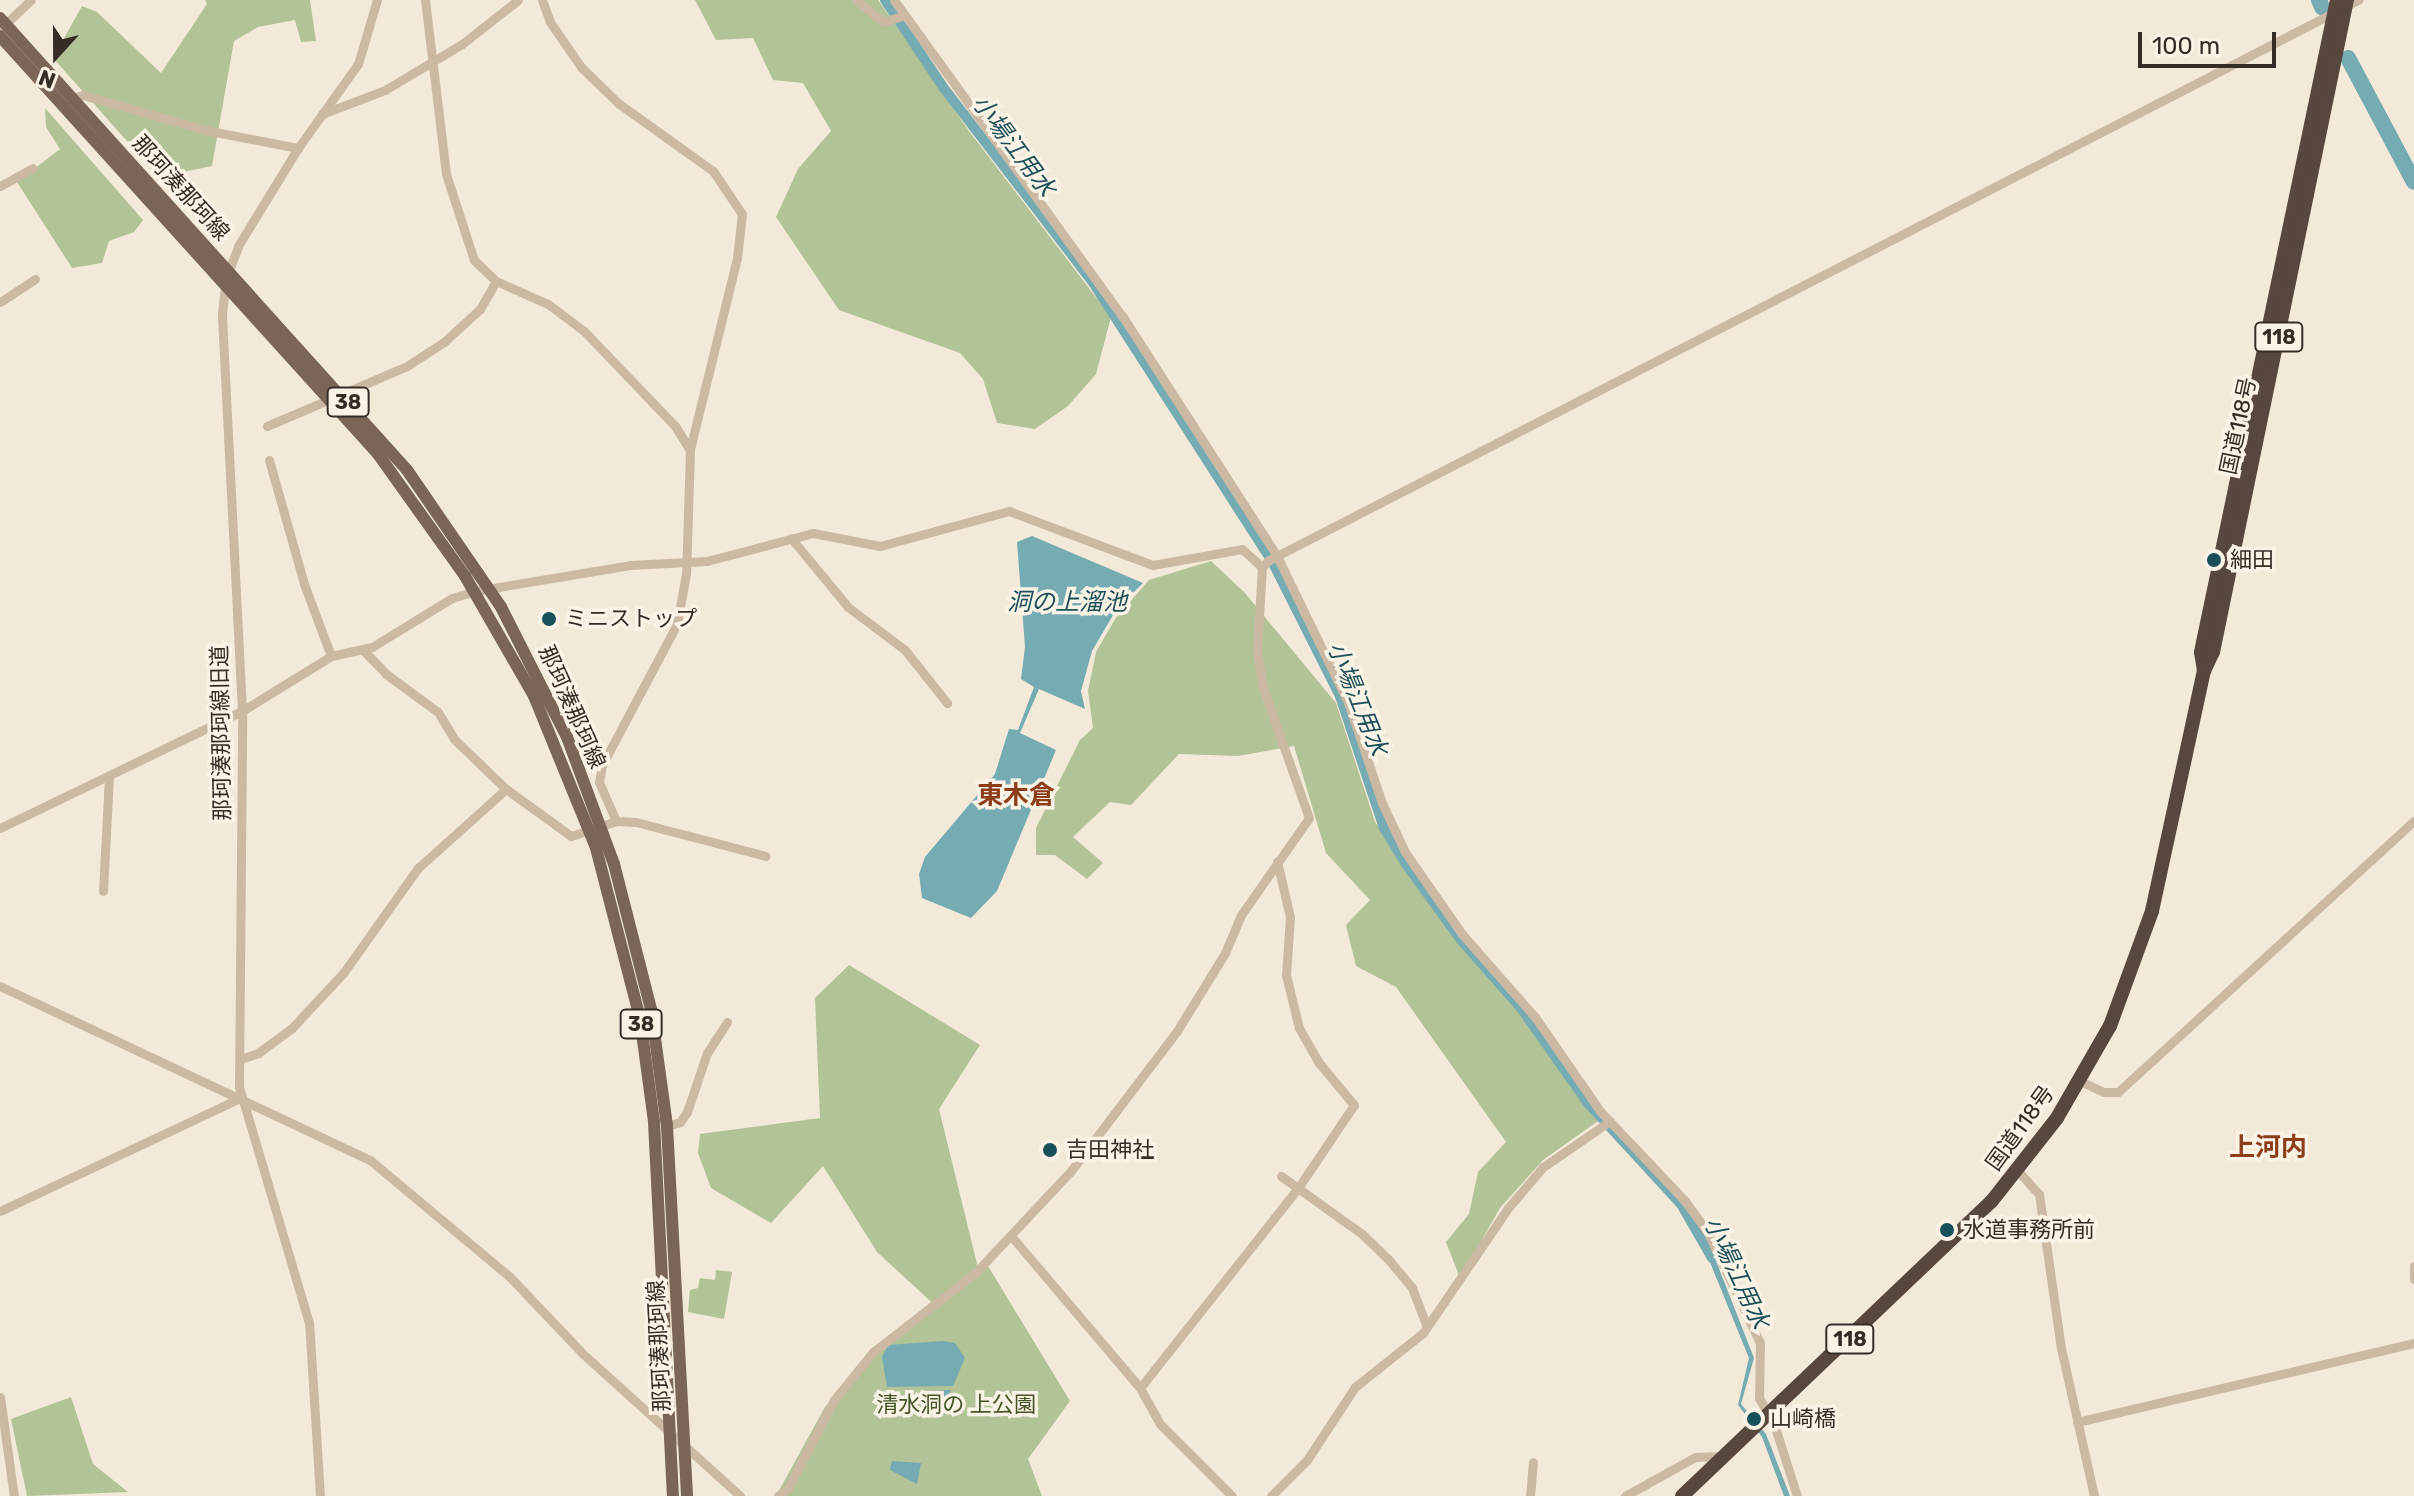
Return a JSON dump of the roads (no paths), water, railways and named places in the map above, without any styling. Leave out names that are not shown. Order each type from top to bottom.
[{"type":"highway","name":"国道118号","points":[[1682,1496],[1952,1242],[2018,1171],[2080,1081],[2123,995],[2152,911],[2204,671],[2213,652],[2345,4]]},
{"type":"main road","name":"那珂湊那珂線","points":[[1,23],[229,270],[336,397],[420,506],[475,591],[534,696],[596,829],[628,960],[648,1065],[673,1496]]},
{"type":"main road","name":"那珂湊那珂線","points":[[0,36],[225,285],[336,397],[430,499],[490,590],[552,704],[645,981],[667,1126],[687,1496]]},
{"type":"street","points":[[1,23],[31,0]]},
{"type":"street","name":"那珂湊那珂線旧道","points":[[320,1496],[309,1323],[242,1100],[242,711],[222,363],[225,285],[229,270],[252,220],[298,148],[358,64],[377,0]]},
{"type":"street","points":[[425,0],[454,209],[474,260],[496,281],[548,304],[584,331],[675,426],[690,450]]},
{"type":"street","points":[[322,114],[385,90],[433,58],[462,44],[518,0]]},
{"type":"street","points":[[542,0],[550,22],[581,67],[618,103],[713,171],[742,214],[737,258],[690,450],[686,563],[677,624],[602,765],[599,782],[616,821]]},
{"type":"street","points":[[856,0],[883,22],[899,18]]},
{"type":"street","points":[[894,0],[899,18],[1114,305],[1270,560],[1348,702],[1382,803],[1405,852],[1462,934],[1535,1017],[1606,1123],[1685,1201],[1708,1233],[1760,1343],[1759,1398],[1797,1496]]},
{"type":"street","points":[[0,828],[109,778],[242,711],[331,656],[363,650],[452,598],[475,591],[561,574],[686,563],[820,533],[880,546],[1009,511],[1153,565],[1242,549],[1270,560],[2345,4]]},
{"type":"street","points":[[72,98],[83,95],[205,130],[298,148]]},
{"type":"street","points":[[0,186],[32,168]]},
{"type":"street","points":[[0,302],[35,279]]},
{"type":"street","points":[[267,426],[336,397],[444,342],[480,309],[496,281]]},
{"type":"street","points":[[269,460],[304,584],[331,656]]},
{"type":"street","points":[[791,538],[848,607],[905,650],[947,703]]},
{"type":"street","points":[[778,1496],[788,1488],[834,1400],[873,1352],[957,1288],[1047,1200],[1177,1031],[1225,953],[1241,915],[1309,818],[1263,688],[1255,628],[1270,560]]},
{"type":"street","points":[[363,650],[394,681],[438,712],[454,739],[506,789],[571,836],[616,821],[766,856]]},
{"type":"street","points":[[103,891],[109,778]]},
{"type":"street","points":[[240,1059],[271,1046],[292,1028],[344,972],[418,868],[506,789]]},
{"type":"street","points":[[2080,1081],[2115,1094],[2132,1081],[2414,821]]},
{"type":"street","points":[[1140,1388],[1298,1188],[1354,1105],[1319,1063],[1299,1028],[1286,975],[1290,917],[1277,861]]},
{"type":"street","points":[[0,986],[370,1160],[510,1277],[582,1353],[740,1496]]},
{"type":"street","points":[[667,1126],[680,1122],[687,1112],[707,1053],[727,1022]]},
{"type":"street","points":[[0,1211],[242,1100]]},
{"type":"street","points":[[1271,1496],[1332,1428],[1355,1387],[1426,1325],[1508,1208],[1543,1167],[1606,1123]]},
{"type":"street","points":[[2018,1171],[2039,1194],[2077,1422],[2094,1496]]},
{"type":"street","points":[[1281,1176],[1388,1259],[1412,1288],[1426,1325]]},
{"type":"street","points":[[1012,1237],[1140,1388],[1160,1424],[1232,1496]]},
{"type":"street","points":[[2414,1266],[2414,1279]]},
{"type":"street","points":[[2077,1422],[2414,1343]]},
{"type":"street","points":[[0,1397],[14,1496]]},
{"type":"street","points":[[1625,1496],[1695,1457],[1726,1456]]},
{"type":"street","points":[[1530,1496],[1533,1462]]},
{"type":"water","name":"洞の上溜池","points":[[1032,536],[1143,583],[1116,610],[1092,651],[1081,691],[1085,709],[1039,689],[1020,733],[1056,750],[997,891],[971,918],[922,898],[919,874],[925,857],[995,774],[1009,729],[1018,730],[1034,687],[1021,679],[1025,647],[1017,542]]},
{"type":"water","points":[[1711,1248],[1754,1358],[1741,1404],[1766,1434],[1790,1496],[1784,1496],[1762,1437],[1738,1405],[1749,1358],[1705,1250]]},
{"type":"water","points":[[955,1343],[965,1358],[953,1386],[887,1387],[882,1357],[888,1345]]},
{"type":"water","points":[[951,1390],[944,1415],[926,1413],[929,1391]]},
{"type":"water","points":[[892,1461],[921,1463],[917,1484],[890,1470]]},
{"type":"waterway","name":"小場江用水","points":[[885,0],[943,87],[1092,281],[1273,563],[1340,696],[1384,828],[1406,864],[1461,940],[1521,1008],[1588,1103],[1681,1204],[1712,1258]]},
{"type":"waterway","points":[[2319,0],[2322,7]]},
{"type":"waterway","points":[[2348,58],[2414,182]]},
{"type":"place","name":"細田","points":[[2214,560]]},
{"type":"place","name":"ミニストップ","points":[[549,619]]},
{"type":"place","name":"吉田神社","points":[[1050,1150]]},
{"type":"place","name":"水道事務所前","points":[[1947,1230]]},
{"type":"place","name":"山崎橋","points":[[1754,1419]]},
{"type":"district","name":"東木倉","points":[[1016,796]]},
{"type":"district","name":"上河内","points":[[2268,1148]]},
{"type":"park label","name":"清水洞の 上公園","points":[[956,1405]]}]
